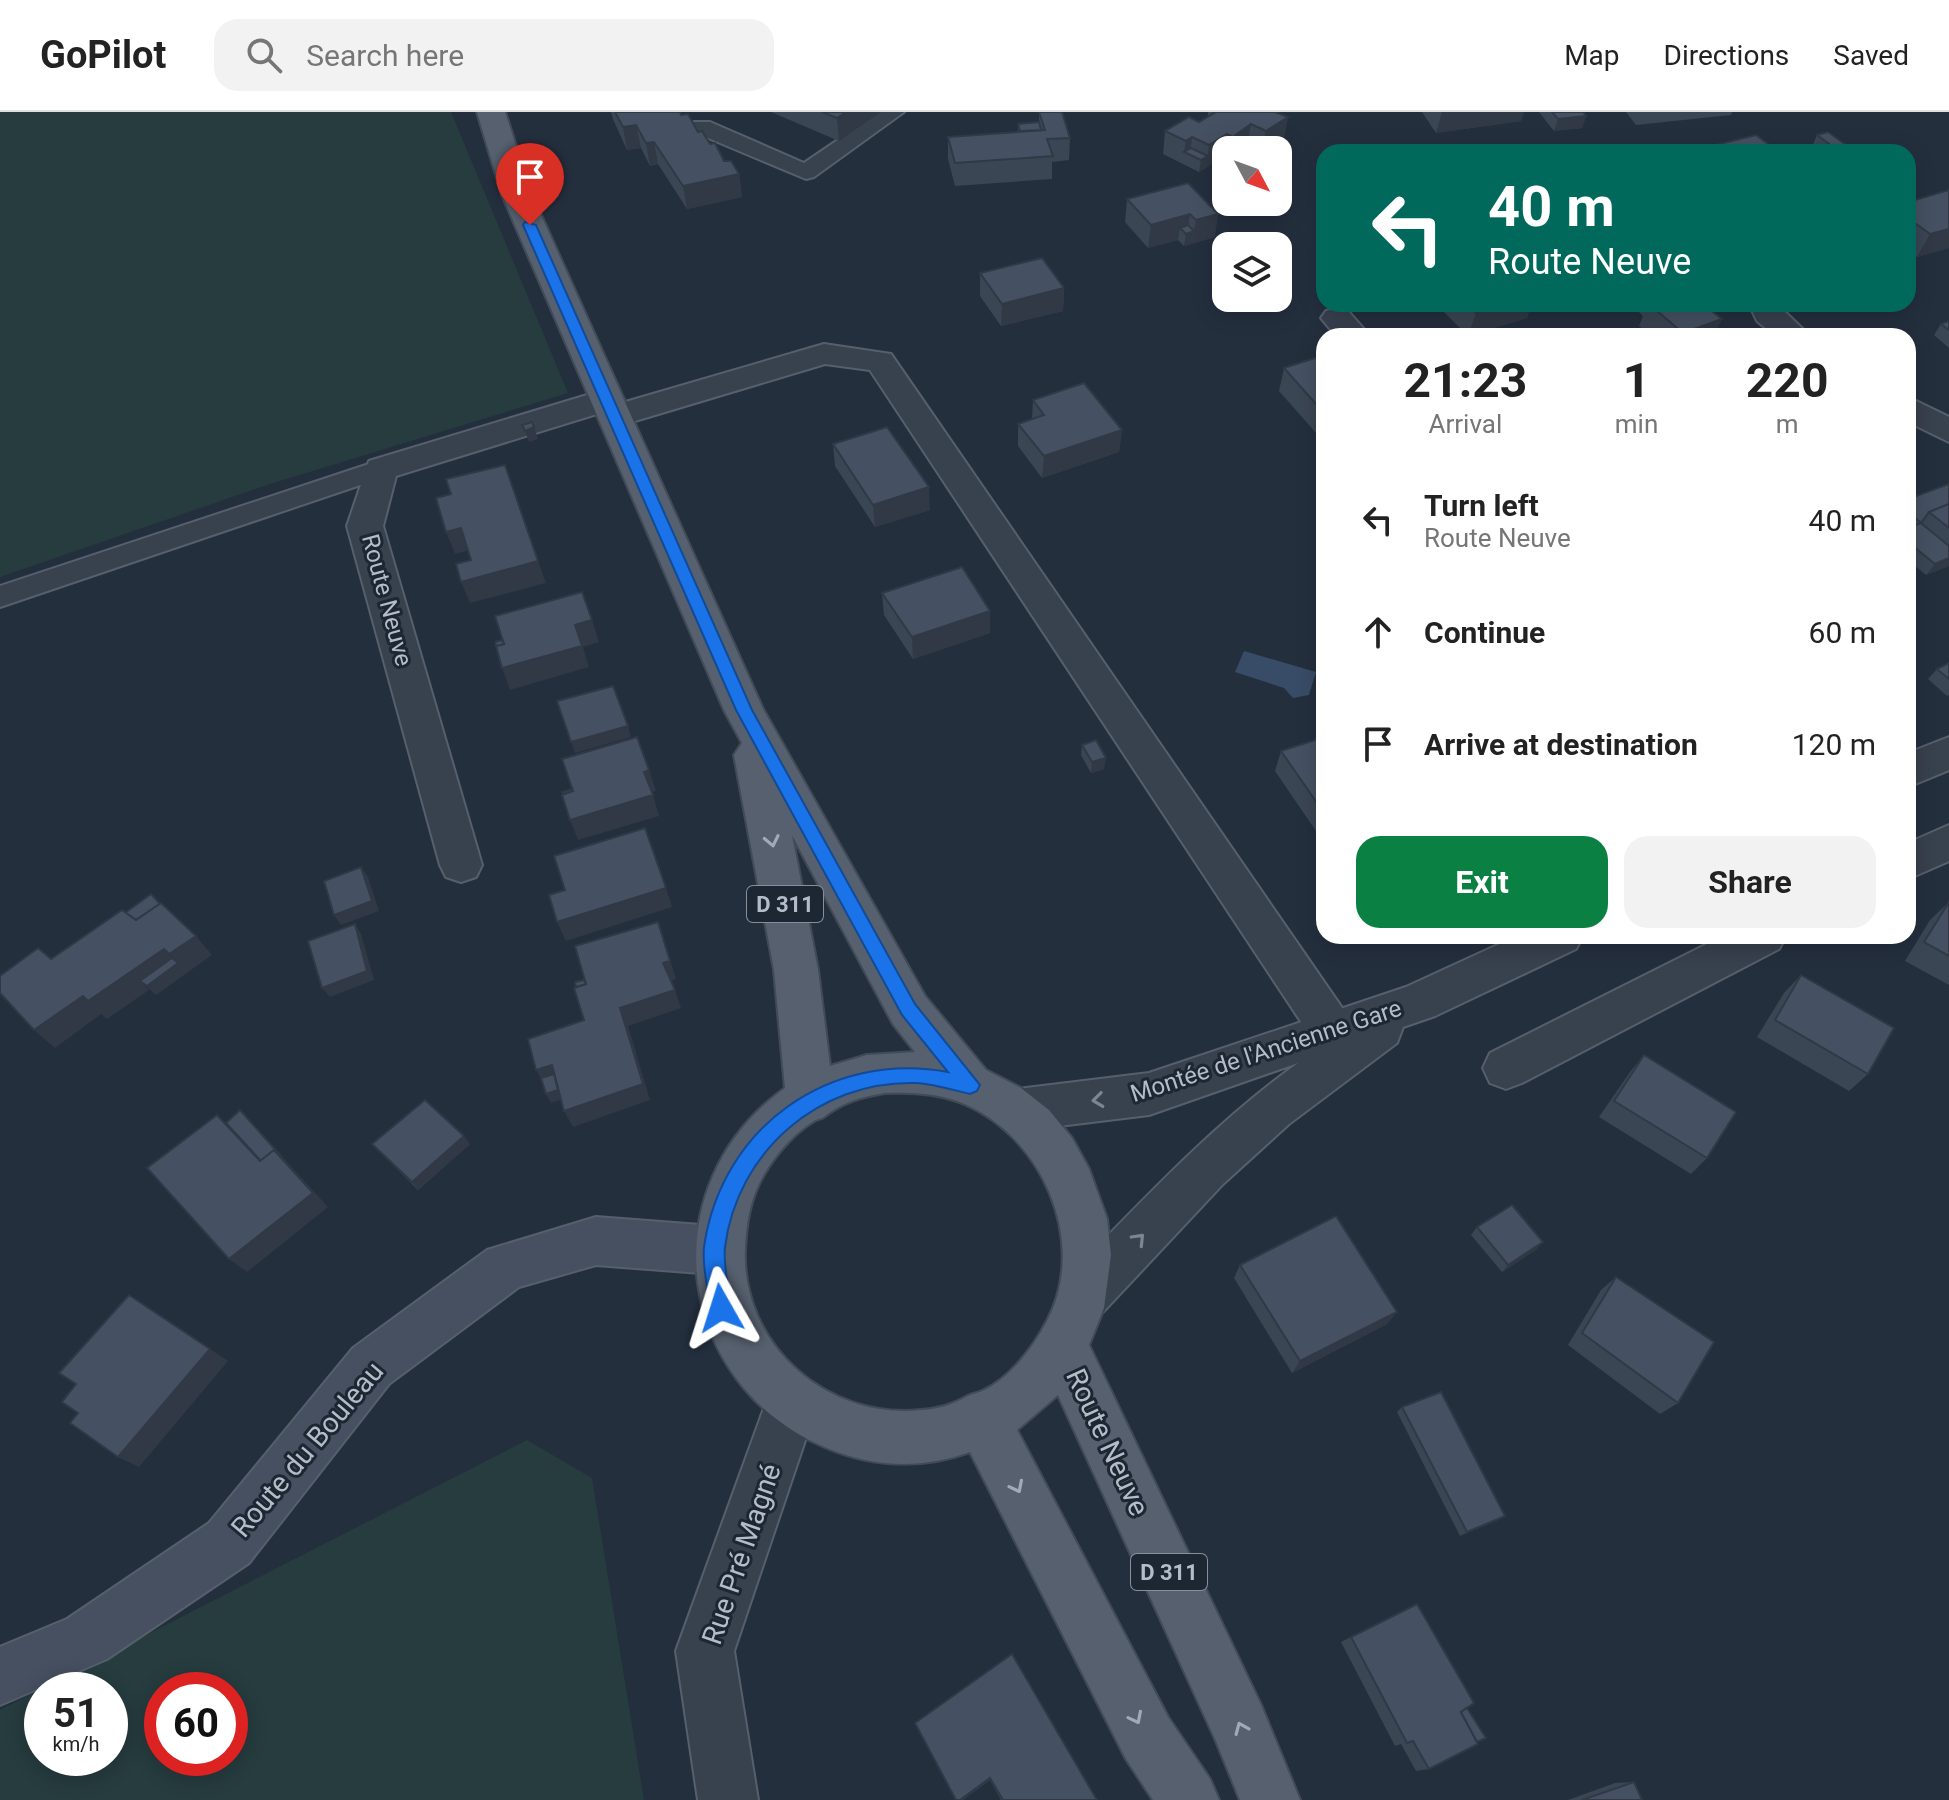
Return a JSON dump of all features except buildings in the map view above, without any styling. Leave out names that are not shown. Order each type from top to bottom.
[{"type":"main road","name":"D 311","points":[[491,112],[517,195],[744,710],[909,1010],[970,1085]]},
{"type":"main road","name":"D 311","points":[[744,710],[793,941],[809,1101]]},
{"type":"main road","points":[[916,1075],[970,1085],[1018,1110],[1056,1147],[1081,1192],[1091,1243],[1085,1295],[1063,1347],[1027,1387],[981,1417],[917,1436],[851,1431],[791,1405],[747,1362],[721,1308],[714,1250],[728,1190],[762,1139],[809,1101],[861,1081],[916,1075]]},
{"type":"main road","name":"Route du Bouleau","points":[[0,1676],[87,1639],[229,1543],[371,1366],[505,1267],[596,1241],[714,1250]]},
{"type":"main road","name":"Route Neuve","points":[[1063,1347],[1240,1726],[1270,1800]]},
{"type":"main road","points":[[981,1417],[1147,1738],[1189,1800]]},
{"type":"street","points":[[1767,312],[1785,328]]},
{"type":"street","points":[[381,469],[824,354],[880,361],[1333,1032]]},
{"type":"street","points":[[1916,412],[1949,431]]},
{"type":"street","name":"Route Neuve","points":[[381,469],[365,526],[461,865]]},
{"type":"street","points":[[1916,767],[1949,752]]},
{"type":"street","points":[[1916,858],[1949,842]]},
{"type":"street","name":"Montée de l'Ancienne Gare","points":[[1018,1110],[1149,1094],[1419,1002],[1544,944]]},
{"type":"street","points":[[1506,1068],[1748,944]]},
{"type":"street","name":"Montée de l'Ancienne Gare","points":[[1085,1295],[1206,1168],[1272,1109],[1419,1002]]},
{"type":"street","name":"Rue Pré Magné","points":[[728,1800],[705,1651],[791,1405]]},
{"type":"lane","points":[[702,127],[806,172],[893,112]]},
{"type":"lane","points":[[0,597],[381,469]]},
{"type":"green space","points":[[0,112],[451,112],[568,393],[270,484],[0,577]]},
{"type":"green space","points":[[527,1440],[592,1478],[644,1800],[0,1800],[0,1710],[24,1698],[24,1776],[128,1776],[128,1672],[74,1672]]},
{"type":"water","points":[[1244,651],[1316,672],[1309,695],[1293,698],[1284,688],[1235,672]]},
{"type":"route","points":[[530,225],[744,710],[909,1010],[970,1085],[916,1075],[861,1081],[809,1101],[762,1139],[728,1190],[714,1250],[721,1308]]}]
